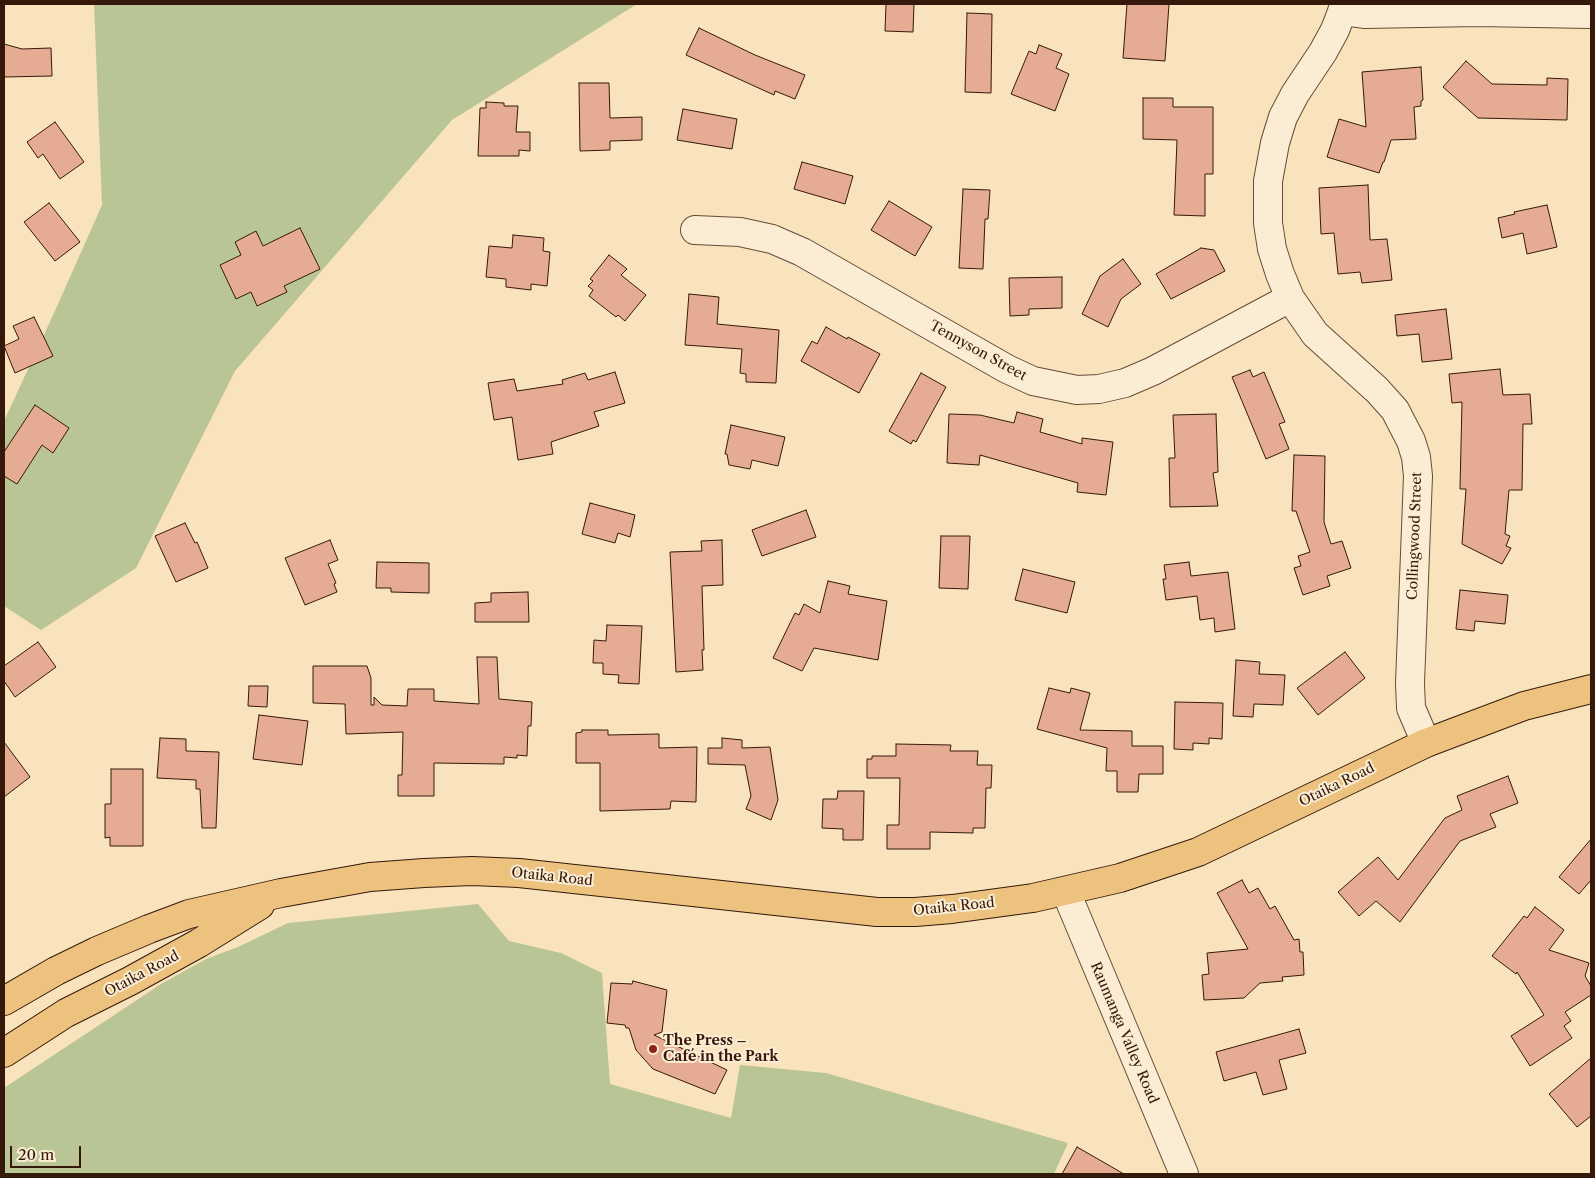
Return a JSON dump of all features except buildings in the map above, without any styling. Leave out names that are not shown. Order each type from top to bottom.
[{"type":"highway","name":"Otaika Road","points":[[4,1001],[73,963],[149,929],[189,914],[281,893],[370,877],[472,871],[518,873],[877,912],[952,909],[1066,892],[1120,878],[1198,852],[1426,743],[1524,706],[1591,689]]},
{"type":"highway","name":"Otaika Road","points":[[4,1053],[66,1013],[199,943],[281,893]]},
{"type":"street","points":[[1344,8],[1364,14],[1478,12],[1591,14]]},
{"type":"street","name":"Collingwood Street","points":[[1344,8],[1323,52],[1295,94],[1283,117],[1271,161],[1267,190],[1268,223],[1272,249],[1290,298],[1315,334],[1377,390],[1395,410],[1411,441],[1416,457],[1418,476],[1410,691],[1411,708],[1426,743]]},
{"type":"street","name":"Tennyson Street","points":[[695,230],[740,232],[772,239],[802,252],[1008,369],[1033,381],[1056,388],[1077,390],[1099,389],[1125,383],[1153,371],[1290,298]]},
{"type":"street","name":"Raumanga Valley Road","points":[[1066,892],[1184,1174]]},
{"type":"green space","points":[[94,4],[637,4],[452,120],[235,371],[136,568],[41,630],[4,606],[4,421],[102,205]]},
{"type":"green space","points":[[478,904],[509,941],[561,953],[602,973],[610,1084],[731,1118],[740,1065],[826,1073],[1068,1143],[1054,1174],[4,1174],[4,1088],[161,984],[206,959],[238,947],[288,923]]},
{"type":"place","name":"The Press – Café in the Park","points":[[653,1049]]}]
